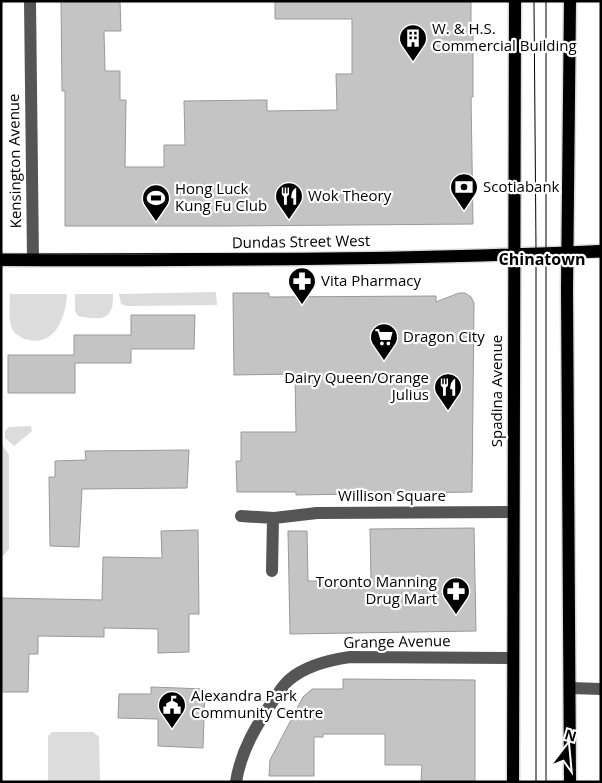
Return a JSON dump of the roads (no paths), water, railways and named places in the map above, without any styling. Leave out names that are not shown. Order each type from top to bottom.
[{"type":"main road","name":"Spadina Avenue","points":[[512,782],[515,1]]},
{"type":"main road","points":[[570,1],[568,252],[570,782]]},
{"type":"main road","name":"Dundas Street West","points":[[1,260],[282,259],[514,255],[601,251]]},
{"type":"street","name":"Kensington Avenue","points":[[30,1],[33,260]]},
{"type":"street","name":"Willison Square","points":[[241,516],[273,518],[317,513],[513,512]]},
{"type":"street","points":[[272,571],[273,518]]},
{"type":"street","name":"Grange Avenue","points":[[236,782],[246,747],[258,722],[287,681],[305,670],[332,660],[350,657],[512,658]]},
{"type":"street","points":[[570,688],[601,689]]},
{"type":"tram line","points":[[534,1],[536,782]]},
{"type":"tram line","points":[[546,1],[546,782]]},
{"type":"tram line","points":[[1,254],[396,253],[601,246]]},
{"type":"tram line","points":[[1,265],[453,261],[601,257]]},
{"type":"place","name":"W. & H.S. Commercial Building","points":[[413,62]]},
{"type":"place","name":"Scotiabank","points":[[464,211]]},
{"type":"place","name":"Wok Theory","points":[[289,220]]},
{"type":"place","name":"Hong Luck Kung Fu Club","points":[[156,222]]},
{"type":"place","name":"Vita Pharmacy","points":[[302,305]]},
{"type":"place","name":"Dragon City","points":[[384,361]]},
{"type":"place","name":"Dairy Queen/Orange Julius","points":[[448,411]]},
{"type":"place","name":"Toronto Manning Drug Mart","points":[[456,615]]},
{"type":"place","name":"Alexandra Park Community Centre","points":[[172,729]]},
{"type":"district","name":"Chinatown","points":[[542,259]]}]
